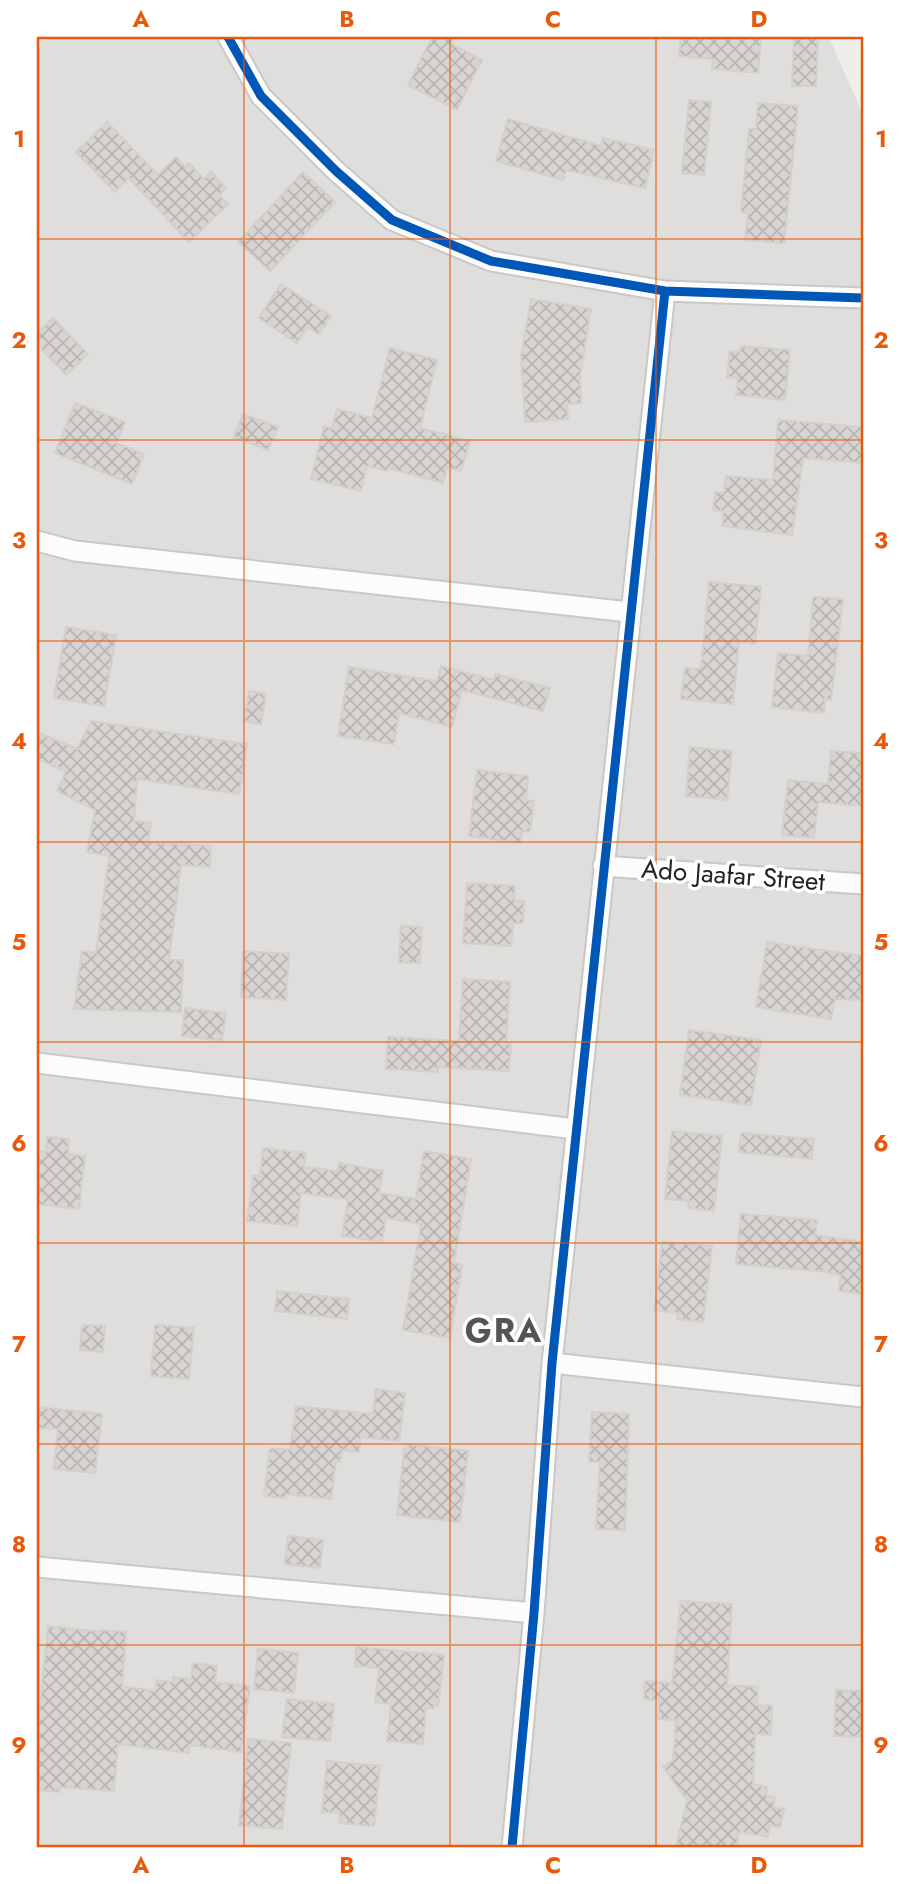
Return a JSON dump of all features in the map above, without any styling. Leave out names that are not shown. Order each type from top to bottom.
[{"type":"street","points":[[228,37],[261,96],[335,171],[392,219],[491,261],[665,291],[863,298]]},
{"type":"street","points":[[512,1847],[534,1613],[552,1363],[575,1129],[665,291]]},
{"type":"street","points":[[37,541],[75,551],[629,612]]},
{"type":"street","name":"Ado Jaafar Street","points":[[603,866],[863,884]]},
{"type":"street","points":[[37,1063],[575,1129]]},
{"type":"street","points":[[552,1363],[863,1397]]},
{"type":"street","points":[[37,1567],[534,1613]]},
{"type":"shaded area","points":[[37,37],[829,37],[863,115],[863,1847],[37,1847]]},
{"type":"building","points":[[432,37],[454,37],[451,44],[482,60],[457,110],[408,85]]},
{"type":"building","points":[[681,37],[761,37],[758,73],[712,69],[713,59],[679,56]]},
{"type":"building","points":[[794,37],[818,37],[816,86],[792,86]]},
{"type":"building","points":[[689,100],[711,102],[704,175],[682,173]]},
{"type":"building","points":[[758,103],[798,106],[784,243],[745,240],[748,213],[741,212],[749,129],[756,129]]},
{"type":"building","points":[[508,119],[601,146],[603,138],[654,150],[645,188],[566,170],[563,180],[496,161]]},
{"type":"building","points":[[107,122],[158,175],[176,157],[185,167],[189,163],[204,179],[211,172],[226,188],[219,195],[228,204],[189,242],[129,178],[115,192],[76,152]]},
{"type":"building","points":[[303,172],[335,202],[270,271],[238,242]]},
{"type":"building","points":[[281,284],[331,316],[319,334],[307,327],[297,343],[259,318]]},
{"type":"building","points":[[531,299],[591,309],[580,376],[581,403],[567,404],[568,419],[525,422],[521,356]]},
{"type":"building","points":[[53,318],[88,354],[66,375],[37,344],[37,333]]},
{"type":"building","points":[[741,346],[790,350],[785,400],[736,395],[738,378],[727,377],[730,351],[740,352]]},
{"type":"building","points":[[390,348],[437,360],[420,428],[470,441],[461,471],[447,467],[443,483],[388,468],[387,471],[367,466],[361,491],[311,479],[324,426],[332,428],[337,409],[372,418]]},
{"type":"building","points":[[75,403],[125,422],[116,443],[144,454],[132,484],[55,453]]},
{"type":"building","points":[[243,414],[278,427],[268,450],[234,437]]},
{"type":"building","points":[[778,420],[863,427],[863,463],[803,458],[792,535],[722,526],[723,511],[713,510],[715,492],[724,493],[726,476],[773,480]]},
{"type":"building","points":[[709,582],[761,587],[755,644],[739,642],[733,704],[681,699],[685,668],[701,669]]},
{"type":"building","points":[[813,597],[843,599],[831,700],[825,699],[824,713],[772,707],[778,653],[808,656]]},
{"type":"building","points":[[66,627],[116,635],[104,706],[54,698]]},
{"type":"building","points":[[441,666],[494,680],[496,674],[550,688],[543,711],[462,690],[452,727],[399,713],[394,744],[338,736],[349,667],[437,681]]},
{"type":"building","points":[[249,691],[266,694],[261,724],[244,721]]},
{"type":"building","points":[[91,721],[247,744],[239,794],[137,779],[134,821],[151,823],[148,842],[211,846],[210,867],[181,865],[169,960],[183,960],[181,1012],[74,1009],[82,951],[96,953],[109,856],[87,852],[95,810],[57,791],[66,771],[37,759],[37,732],[77,749]]},
{"type":"building","points":[[690,747],[732,751],[727,800],[686,796]]},
{"type":"building","points":[[831,751],[863,753],[863,806],[818,802],[814,838],[782,835],[788,780],[828,784]]},
{"type":"building","points":[[477,770],[528,776],[526,800],[534,801],[530,832],[522,831],[520,843],[469,836]]},
{"type":"building","points":[[467,883],[515,886],[514,900],[524,901],[523,923],[513,923],[511,946],[463,943]]},
{"type":"building","points":[[401,926],[422,927],[420,963],[399,962]]},
{"type":"building","points":[[767,942],[863,956],[863,1000],[835,999],[831,1019],[756,1007]]},
{"type":"building","points":[[243,951],[289,954],[286,1000],[241,997]]},
{"type":"building","points":[[463,979],[510,982],[506,1044],[511,1044],[509,1071],[438,1067],[438,1072],[386,1069],[388,1037],[459,1041]]},
{"type":"building","points":[[185,1008],[226,1013],[222,1041],[182,1036]]},
{"type":"building","points":[[689,1030],[761,1040],[751,1105],[680,1095]]},
{"type":"building","points":[[672,1131],[722,1136],[714,1211],[688,1208],[689,1201],[665,1199]]},
{"type":"building","points":[[741,1133],[814,1139],[812,1159],[739,1152]]},
{"type":"building","points":[[47,1137],[69,1139],[68,1154],[85,1156],[79,1209],[37,1204],[37,1151],[46,1152]]},
{"type":"building","points":[[263,1148],[306,1153],[304,1167],[338,1171],[339,1163],[383,1171],[379,1193],[416,1199],[424,1151],[471,1159],[454,1263],[462,1265],[450,1338],[403,1330],[421,1224],[386,1218],[382,1242],[342,1236],[348,1199],[301,1193],[297,1226],[247,1221],[253,1176],[260,1176]]},
{"type":"building","points":[[741,1214],[817,1220],[815,1235],[863,1242],[863,1294],[839,1291],[841,1275],[736,1264]]},
{"type":"building","points":[[662,1242],[712,1246],[703,1322],[677,1319],[678,1313],[654,1310]]},
{"type":"building","points":[[277,1291],[349,1299],[347,1319],[275,1311]]},
{"type":"building","points":[[82,1325],[105,1326],[103,1352],[80,1350]]},
{"type":"building","points":[[155,1325],[194,1328],[189,1379],[151,1376]]},
{"type":"building","points":[[376,1389],[405,1393],[399,1441],[361,1437],[359,1452],[342,1450],[340,1462],[336,1462],[331,1499],[286,1494],[286,1498],[264,1496],[270,1448],[290,1450],[296,1406],[373,1414]]},
{"type":"building","points":[[37,1407],[102,1414],[95,1473],[54,1469],[58,1429],[37,1428]]},
{"type":"building","points":[[592,1412],[629,1414],[625,1530],[596,1529],[600,1462],[589,1462]]},
{"type":"building","points":[[405,1444],[468,1451],[460,1522],[397,1515]]},
{"type":"building","points":[[288,1536],[323,1540],[320,1568],[285,1564]]},
{"type":"building","points":[[681,1601],[732,1604],[727,1685],[758,1687],[757,1705],[772,1706],[771,1735],[755,1734],[753,1784],[767,1787],[766,1795],[775,1797],[773,1808],[784,1809],[780,1827],[770,1825],[768,1837],[739,1832],[736,1847],[676,1847],[687,1800],[663,1767],[673,1760],[676,1720],[658,1719],[659,1700],[644,1699],[645,1681],[672,1683]]},
{"type":"building","points":[[48,1626],[126,1632],[122,1686],[155,1691],[157,1680],[173,1682],[173,1677],[191,1679],[193,1663],[217,1666],[215,1682],[250,1686],[241,1752],[190,1745],[189,1753],[118,1744],[114,1791],[59,1787],[59,1792],[37,1790],[37,1733]]},
{"type":"building","points":[[356,1647],[444,1655],[438,1706],[433,1709],[426,1708],[423,1744],[387,1741],[391,1704],[375,1702],[379,1668],[355,1666]]},
{"type":"building","points":[[258,1649],[298,1653],[294,1693],[254,1689]]},
{"type":"building","points":[[836,1690],[863,1691],[863,1737],[834,1736]]},
{"type":"building","points":[[287,1699],[334,1704],[330,1741],[282,1737]]},
{"type":"building","points":[[248,1739],[291,1743],[282,1829],[239,1825]]},
{"type":"building","points":[[327,1761],[380,1766],[374,1826],[339,1823],[340,1813],[322,1812]]},
{"type":"cycle path","points":[[228,37],[261,96],[336,171],[392,220],[491,261],[665,291],[863,298]]},
{"type":"cycle path","points":[[512,1847],[534,1613],[552,1363],[665,291]]},
{"type":"district","name":"GRA","points":[[504,1330]]}]
